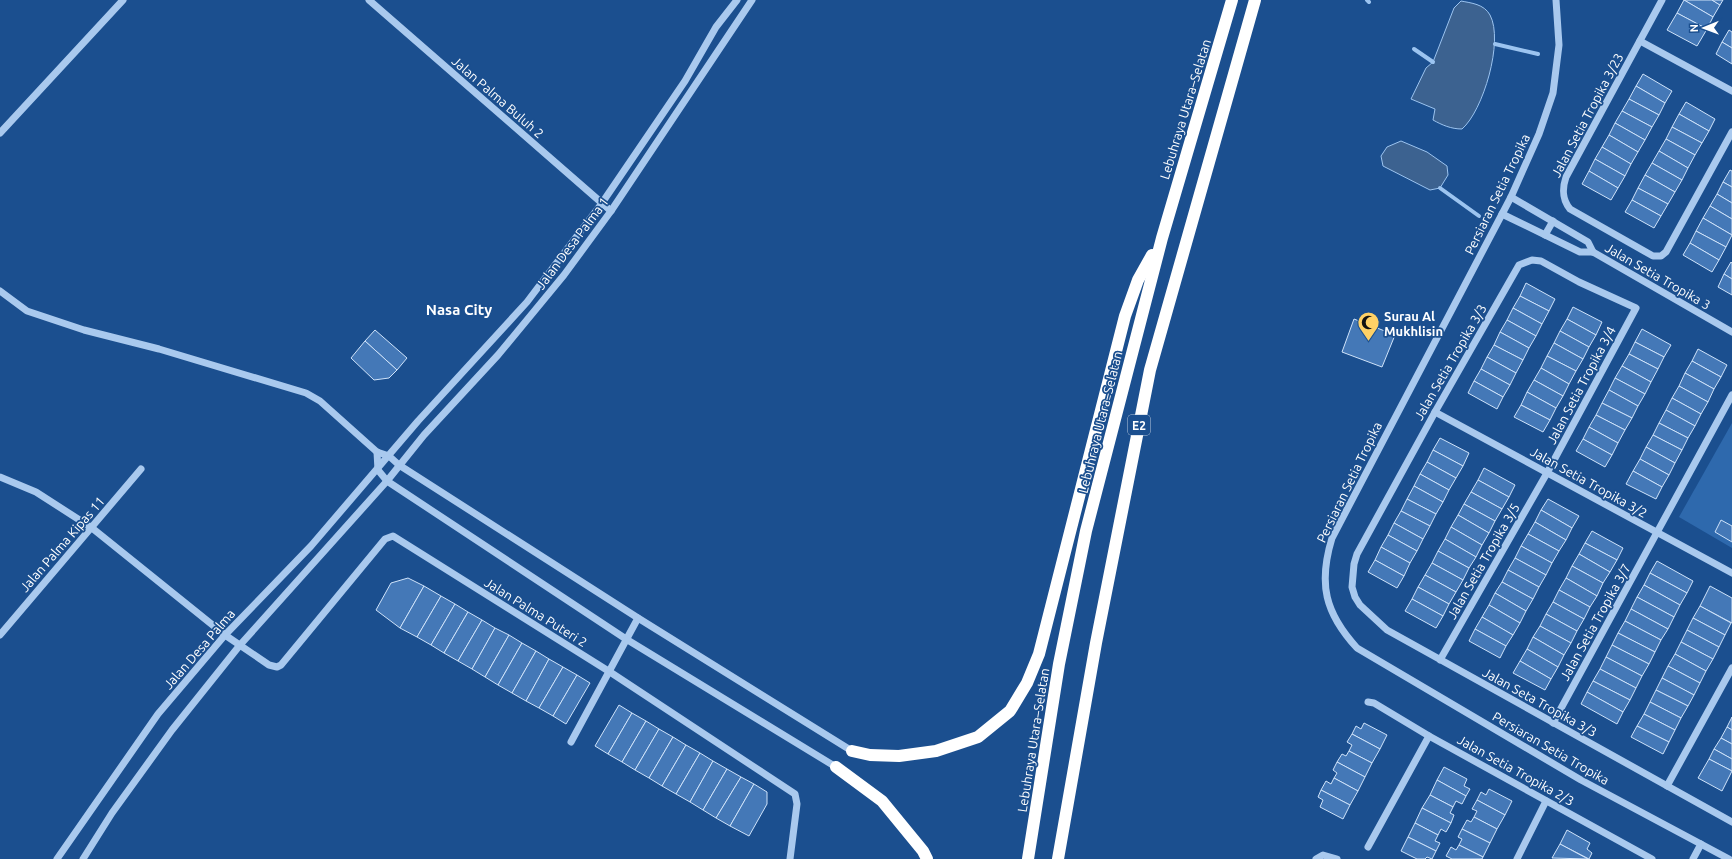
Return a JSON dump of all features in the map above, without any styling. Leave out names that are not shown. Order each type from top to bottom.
[{"type":"highway","name":"Lebuhraya Utara–Selatan","points":[[1028,859],[1060,664],[1086,531],[1162,238],[1232,0]]},
{"type":"highway","name":"E2","points":[[1058,859],[1096,643],[1150,370],[1255,0]]},
{"type":"highway","points":[[852,751],[870,755],[899,756],[936,751],[978,737],[1010,711],[1024,689],[1039,654],[1125,316],[1138,280],[1162,238]]},
{"type":"highway","points":[[836,767],[882,801],[923,851],[927,859]]},
{"type":"street","points":[[0,133],[122,0]]},
{"type":"street","name":"Jalan Palma Buluh 2","points":[[369,0],[611,211]]},
{"type":"street","name":"Jalan Desa Palma 1","points":[[378,470],[418,421],[527,302],[602,203],[685,81],[716,27],[737,0]]},
{"type":"street","name":"Jalan Desa Palma 1","points":[[387,481],[424,435],[498,355],[564,275],[611,211],[752,0]]},
{"type":"street","name":"Persiaran Setia Tropika","points":[[1556,0],[1559,45],[1554,93],[1539,134],[1511,197],[1332,538],[1325,560],[1325,584],[1328,601],[1334,618],[1344,634],[1357,648],[1581,780],[1701,844],[1717,856],[1729,859]]},
{"type":"street","name":"Jalan Setia Tropika 3/23","points":[[1662,0],[1566,177],[1563,190],[1564,198],[1570,209],[1653,256],[1661,256],[1666,252],[1732,132]]},
{"type":"street","points":[[1640,41],[1732,91]]},
{"type":"street","name":"Jalan Setia Tropika 3","points":[[1511,197],[1588,242],[1593,252]]},
{"type":"street","name":"Jalan Setia Tropika 3","points":[[1502,214],[1580,252],[1593,252],[1732,332]]},
{"type":"street","points":[[1546,235],[1553,221]]},
{"type":"street","name":"Jalan Setia Tropika 3/3","points":[[1352,587],[1354,564],[1357,554],[1435,412],[1519,265],[1532,260],[1541,261],[1579,282],[1636,308]]},
{"type":"street","points":[[0,291],[27,311],[84,330],[166,351],[306,393],[320,401],[377,452],[390,456],[399,465],[638,618],[852,751]]},
{"type":"street","name":"Jalan Setia Tropika 3/4","points":[[1547,473],[1636,308]]},
{"type":"street","name":"Jalan Setia Tropika 3/7","points":[[1553,723],[1658,534],[1732,395]]},
{"type":"street","name":"Jalan Setia Tropika 3/2","points":[[1435,412],[1732,573]]},
{"type":"street","points":[[377,452],[378,470],[387,481],[626,639],[836,767]]},
{"type":"street","name":"Jalan Palma Kipas 11","points":[[0,635],[141,469]]},
{"type":"street","name":"Jalan Desa Palma","points":[[57,859],[158,714],[224,635],[311,546],[378,470]]},
{"type":"street","name":"Jalan Setia Tropika 3/5","points":[[1440,660],[1547,473]]},
{"type":"street","points":[[0,477],[36,492],[92,528],[224,635],[240,645]]},
{"type":"street","points":[[83,859],[112,813],[172,730],[240,645],[387,481]]},
{"type":"street","name":"Jalan Palma Puteri 2","points":[[240,645],[269,665],[277,667],[281,665],[385,539],[393,536],[610,672],[795,794],[797,804],[790,859]]},
{"type":"street","name":"Jalan Seta Tropika 3/3","points":[[1352,587],[1360,605],[1387,630],[1732,822]]},
{"type":"street","points":[[571,742],[638,618]]},
{"type":"street","points":[[1667,786],[1732,668]]},
{"type":"street","name":"Jalan Setia Tropika 2/3","points":[[1368,702],[1374,703],[1429,736],[1652,859]]},
{"type":"street","points":[[1368,847],[1429,736]]},
{"type":"street","points":[[1517,859],[1546,801]]},
{"type":"street","points":[[1693,859],[1701,844]]},
{"type":"street","points":[[1316,859],[1323,855],[1336,858]]},
{"type":"shaded area","points":[[1461,1],[1473,3],[1484,8],[1490,15],[1494,27],[1493,58],[1484,92],[1470,120],[1462,129],[1440,124],[1433,120],[1435,109],[1411,99],[1426,68],[1433,62],[1454,8]]},
{"type":"shaded area","points":[[1401,141],[1427,152],[1447,166],[1448,175],[1440,188],[1430,190],[1383,166],[1381,156],[1387,147]]},
{"type":"shaded area","points":[[1732,423],[1732,548],[1679,517]]},
{"type":"building","points":[[1684,0],[1712,0],[1720,5],[1713,17]]},
{"type":"building","points":[[1684,0],[1713,17],[1707,29],[1677,13]]},
{"type":"building","points":[[1712,0],[1723,0],[1720,5]]},
{"type":"building","points":[[1677,13],[1707,29],[1697,46],[1667,30]]},
{"type":"building","points":[[1729,30],[1732,32],[1732,48],[1722,42]]},
{"type":"building","points":[[1722,42],[1732,48],[1732,64],[1716,54]]},
{"type":"building","points":[[1643,74],[1672,91],[1665,103],[1636,86]]},
{"type":"building","points":[[1636,86],[1665,103],[1659,115],[1629,99]]},
{"type":"building","points":[[1629,99],[1659,115],[1652,127],[1622,111]]},
{"type":"building","points":[[1686,102],[1715,119],[1709,131],[1679,114]]},
{"type":"building","points":[[1622,111],[1652,127],[1645,140],[1615,123]]},
{"type":"building","points":[[1679,114],[1709,131],[1702,143],[1672,127]]},
{"type":"building","points":[[1615,123],[1645,140],[1638,152],[1609,135]]},
{"type":"building","points":[[1672,127],[1702,143],[1695,155],[1666,139]]},
{"type":"building","points":[[1609,135],[1638,152],[1631,164],[1602,147]]},
{"type":"building","points":[[1666,139],[1695,155],[1688,168],[1659,151]]},
{"type":"building","points":[[1602,147],[1631,164],[1625,176],[1595,159]]},
{"type":"building","points":[[1659,151],[1688,168],[1682,180],[1652,163]]},
{"type":"building","points":[[1595,159],[1625,176],[1618,188],[1589,171]]},
{"type":"building","points":[[1652,163],[1682,180],[1675,192],[1645,175]]},
{"type":"building","points":[[1730,170],[1732,171],[1732,187],[1723,182]]},
{"type":"building","points":[[1589,171],[1618,188],[1611,200],[1582,184]]},
{"type":"building","points":[[1645,175],[1675,192],[1668,204],[1638,188]]},
{"type":"building","points":[[1723,182],[1732,187],[1732,203],[1717,194]]},
{"type":"building","points":[[1638,188],[1668,204],[1661,216],[1632,200]]},
{"type":"building","points":[[1717,194],[1732,203],[1732,219],[1710,206]]},
{"type":"building","points":[[1632,200],[1661,216],[1654,228],[1625,212]]},
{"type":"building","points":[[1710,206],[1732,219],[1732,235],[1703,218]]},
{"type":"building","points":[[1703,218],[1732,235],[1726,247],[1696,231]]},
{"type":"building","points":[[1696,231],[1726,247],[1719,260],[1690,243]]},
{"type":"building","points":[[1690,243],[1719,260],[1712,272],[1683,255]]},
{"type":"building","points":[[1731,262],[1732,263],[1732,279],[1724,274]]},
{"type":"building","points":[[1724,274],[1732,279],[1732,295],[1718,287]]},
{"type":"building","points":[[1526,283],[1555,299],[1549,311],[1520,296]]},
{"type":"building","points":[[1520,296],[1549,311],[1542,324],[1513,308]]},
{"type":"building","points":[[1573,307],[1602,322],[1596,335],[1567,319]]},
{"type":"building","points":[[1513,308],[1542,324],[1536,336],[1507,320]]},
{"type":"building","name":"Surau Al Mukhlisin","points":[[1354,319],[1395,335],[1382,367],[1342,352]]},
{"type":"building","points":[[1567,319],[1596,335],[1589,347],[1560,331]]},
{"type":"building","points":[[1507,320],[1536,336],[1529,348],[1500,332]]},
{"type":"building","points":[[1642,329],[1671,345],[1664,357],[1635,342]]},
{"type":"building","points":[[375,330],[407,358],[397,370],[365,341]]},
{"type":"building","points":[[1560,331],[1589,347],[1583,359],[1554,343]]},
{"type":"building","points":[[1500,332],[1529,348],[1523,360],[1494,345]]},
{"type":"building","points":[[365,341],[397,370],[389,378],[374,380],[351,358]]},
{"type":"building","points":[[1635,342],[1664,357],[1658,369],[1629,354]]},
{"type":"building","points":[[1554,343],[1583,359],[1576,371],[1547,356]]},
{"type":"building","points":[[1494,345],[1523,360],[1516,373],[1487,357]]},
{"type":"building","points":[[1698,349],[1727,365],[1721,377],[1692,361]]},
{"type":"building","points":[[1629,354],[1658,369],[1651,382],[1622,366]]},
{"type":"building","points":[[1547,356],[1576,371],[1569,384],[1541,368]]},
{"type":"building","points":[[1487,357],[1516,373],[1510,385],[1481,369]]},
{"type":"building","points":[[1692,361],[1721,377],[1714,389],[1685,373]]},
{"type":"building","points":[[1622,366],[1651,382],[1645,394],[1615,378]]},
{"type":"building","points":[[1541,368],[1569,384],[1563,396],[1534,380]]},
{"type":"building","points":[[1481,369],[1510,385],[1503,397],[1474,381]]},
{"type":"building","points":[[1685,373],[1714,389],[1708,402],[1679,386]]},
{"type":"building","points":[[1615,378],[1645,394],[1638,406],[1609,390]]},
{"type":"building","points":[[1534,380],[1563,396],[1556,408],[1527,392]]},
{"type":"building","points":[[1474,381],[1503,397],[1497,409],[1468,393]]},
{"type":"building","points":[[1679,386],[1708,402],[1701,414],[1672,398]]},
{"type":"building","points":[[1609,390],[1638,406],[1632,418],[1602,403]]},
{"type":"building","points":[[1527,392],[1556,408],[1550,420],[1521,405]]},
{"type":"building","points":[[1672,398],[1701,414],[1695,426],[1666,410]]},
{"type":"building","points":[[1602,403],[1632,418],[1625,430],[1596,415]]},
{"type":"building","points":[[1521,405],[1550,420],[1543,432],[1514,417]]},
{"type":"building","points":[[1666,410],[1695,426],[1688,438],[1659,423]]},
{"type":"building","points":[[1596,415],[1625,430],[1618,443],[1589,427]]},
{"type":"building","points":[[1659,423],[1688,438],[1682,450],[1653,435]]},
{"type":"building","points":[[1589,427],[1618,443],[1612,455],[1583,439]]},
{"type":"building","points":[[1653,435],[1682,450],[1675,463],[1646,447]]},
{"type":"building","points":[[1440,438],[1469,453],[1463,466],[1433,450]]},
{"type":"building","points":[[1583,439],[1612,455],[1605,467],[1576,451]]},
{"type":"building","points":[[1646,447],[1675,463],[1669,475],[1640,459]]},
{"type":"building","points":[[1433,450],[1463,466],[1456,478],[1427,462]]},
{"type":"building","points":[[1640,459],[1669,475],[1662,487],[1633,471]]},
{"type":"building","points":[[1427,462],[1456,478],[1449,490],[1420,474]]},
{"type":"building","points":[[1484,468],[1515,485],[1509,497],[1478,480]]},
{"type":"building","points":[[1633,471],[1662,487],[1656,499],[1626,484]]},
{"type":"building","points":[[1420,474],[1449,490],[1443,502],[1414,486]]},
{"type":"building","points":[[1478,480],[1509,497],[1502,509],[1471,492]]},
{"type":"building","points":[[1414,486],[1443,502],[1436,514],[1407,499]]},
{"type":"building","points":[[1471,492],[1502,509],[1495,521],[1464,504]]},
{"type":"building","points":[[1407,499],[1436,514],[1430,526],[1401,511]]},
{"type":"building","points":[[1548,499],[1579,516],[1572,528],[1541,510]]},
{"type":"building","points":[[1464,504],[1495,521],[1489,533],[1458,515]]},
{"type":"building","points":[[1541,510],[1572,528],[1566,540],[1535,522]]},
{"type":"building","points":[[1401,511],[1430,526],[1423,539],[1394,523]]},
{"type":"building","points":[[1458,515],[1489,533],[1482,545],[1451,527]]},
{"type":"building","points":[[1721,520],[1732,526],[1732,542],[1715,532]]},
{"type":"building","points":[[1535,522],[1566,540],[1559,551],[1528,534]]},
{"type":"building","points":[[1394,523],[1423,539],[1417,551],[1388,535]]},
{"type":"building","points":[[1451,527],[1482,545],[1476,557],[1445,539]]},
{"type":"building","points":[[1592,531],[1623,548],[1617,560],[1585,543]]},
{"type":"building","points":[[1528,534],[1559,551],[1552,563],[1521,546]]},
{"type":"building","points":[[1388,535],[1417,551],[1410,563],[1381,547]]},
{"type":"building","points":[[1445,539],[1476,557],[1469,568],[1438,551]]},
{"type":"building","points":[[1585,543],[1617,560],[1610,572],[1579,554]]},
{"type":"building","points":[[1521,546],[1552,563],[1546,575],[1515,558]]},
{"type":"building","points":[[1381,547],[1410,563],[1404,576],[1375,560]]},
{"type":"building","points":[[1438,551],[1469,568],[1463,580],[1432,563]]},
{"type":"building","points":[[1579,554],[1610,572],[1603,583],[1572,566]]},
{"type":"building","points":[[1515,558],[1546,575],[1539,587],[1508,570]]},
{"type":"building","points":[[1375,560],[1404,576],[1397,588],[1368,572]]},
{"type":"building","points":[[1657,561],[1693,581],[1687,593],[1650,573]]},
{"type":"building","points":[[1432,563],[1463,580],[1456,592],[1425,575]]},
{"type":"building","points":[[1572,566],[1603,583],[1597,596],[1566,578]]},
{"type":"building","points":[[1508,570],[1539,587],[1533,599],[1502,582]]},
{"type":"building","points":[[1650,573],[1687,593],[1680,605],[1644,585]]},
{"type":"building","points":[[1425,575],[1456,592],[1449,604],[1418,587]]},
{"type":"building","points":[[408,578],[424,586],[400,628],[376,610],[391,583]]},
{"type":"building","points":[[1566,578],[1597,596],[1590,607],[1559,590]]},
{"type":"building","points":[[1502,582],[1533,599],[1526,611],[1495,593]]},
{"type":"building","points":[[1644,585],[1680,605],[1674,617],[1637,597]]},
{"type":"building","points":[[424,586],[441,596],[417,637],[400,628]]},
{"type":"building","points":[[1710,586],[1732,598],[1732,623],[1700,606]]},
{"type":"building","points":[[1418,587],[1449,604],[1443,616],[1412,599]]},
{"type":"building","points":[[1559,590],[1590,607],[1584,619],[1553,602]]},
{"type":"building","points":[[1495,593],[1526,611],[1520,623],[1489,605]]},
{"type":"building","points":[[441,596],[455,604],[431,645],[417,637]]},
{"type":"building","points":[[1637,597],[1674,617],[1668,629],[1631,609]]},
{"type":"building","points":[[1412,599],[1443,616],[1436,628],[1405,611]]},
{"type":"building","points":[[1553,602],[1584,619],[1577,631],[1546,614]]},
{"type":"building","points":[[455,604],[468,612],[444,653],[431,645]]},
{"type":"building","points":[[1489,605],[1520,623],[1513,635],[1482,617]]},
{"type":"building","points":[[1700,606],[1731,623],[1725,635],[1693,618]]},
{"type":"building","points":[[1631,609],[1668,629],[1661,640],[1625,621]]},
{"type":"building","points":[[468,612],[482,620],[458,661],[444,653]]},
{"type":"building","points":[[1546,614],[1577,631],[1571,643],[1540,626]]},
{"type":"building","points":[[1482,617],[1513,635],[1506,646],[1475,629]]},
{"type":"building","points":[[1693,618],[1725,635],[1719,647],[1687,630]]},
{"type":"building","points":[[482,620],[495,628],[472,669],[458,661]]},
{"type":"building","points":[[1625,621],[1661,640],[1655,652],[1618,633]]},
{"type":"building","points":[[1540,626],[1571,643],[1564,655],[1533,637]]},
{"type":"building","points":[[495,628],[509,635],[485,677],[472,669]]},
{"type":"building","points":[[1475,629],[1506,646],[1500,658],[1469,641]]},
{"type":"building","points":[[1687,630],[1719,647],[1713,659],[1681,642]]},
{"type":"building","points":[[1618,633],[1655,652],[1649,664],[1612,645]]},
{"type":"building","points":[[509,635],[522,643],[498,685],[485,677]]},
{"type":"building","points":[[1533,637],[1564,655],[1558,667],[1527,649]]},
{"type":"building","points":[[1681,642],[1713,659],[1706,671],[1675,654]]},
{"type":"building","points":[[522,643],[536,651],[512,693],[498,685]]},
{"type":"building","points":[[1612,645],[1649,664],[1642,676],[1606,657]]},
{"type":"building","points":[[1527,649],[1558,667],[1551,679],[1520,661]]},
{"type":"building","points":[[536,651],[549,659],[526,701],[512,693]]},
{"type":"building","points":[[1675,654],[1706,671],[1700,683],[1668,666]]},
{"type":"building","points":[[1606,657],[1642,676],[1636,688],[1600,669]]},
{"type":"building","points":[[549,659],[563,667],[539,708],[526,701]]},
{"type":"building","points":[[1520,661],[1551,679],[1545,690],[1513,673]]},
{"type":"building","points":[[1668,666],[1700,683],[1694,695],[1662,678]]},
{"type":"building","points":[[563,667],[577,675],[553,716],[539,708]]},
{"type":"building","points":[[1600,669],[1636,688],[1630,700],[1593,681]]},
{"type":"building","points":[[577,675],[590,683],[566,724],[553,716]]},
{"type":"building","points":[[1662,678],[1694,695],[1688,706],[1656,690]]},
{"type":"building","points":[[1593,681],[1630,700],[1623,712],[1587,692]]},
{"type":"building","points":[[1656,690],[1688,706],[1681,718],[1650,702]]},
{"type":"building","points":[[1587,692],[1623,712],[1617,724],[1581,704]]},
{"type":"building","points":[[1650,702],[1681,718],[1675,730],[1644,714]]},
{"type":"building","points":[[619,705],[632,713],[608,754],[595,746]]},
{"type":"building","points":[[632,713],[646,721],[622,762],[608,754]]},
{"type":"building","points":[[1644,714],[1675,730],[1669,742],[1637,726]]},
{"type":"building","points":[[1732,717],[1732,730],[1727,727]]},
{"type":"building","points":[[646,721],[659,729],[635,770],[622,762]]},
{"type":"building","points":[[1364,723],[1387,735],[1380,749],[1352,734],[1356,726],[1361,729]]},
{"type":"building","points":[[1637,726],[1669,742],[1663,754],[1631,737]]},
{"type":"building","points":[[1727,727],[1732,730],[1732,744],[1721,738]]},
{"type":"building","points":[[659,729],[673,737],[649,778],[635,770]]},
{"type":"building","points":[[1352,734],[1380,749],[1372,763],[1349,751],[1352,745],[1347,742]]},
{"type":"building","points":[[673,737],[686,745],[662,786],[649,778]]},
{"type":"building","points":[[1721,738],[1732,744],[1732,759],[1714,749]]},
{"type":"building","points":[[686,745],[700,753],[676,794],[662,786]]},
{"type":"building","points":[[1714,749],[1732,759],[1732,771],[1709,759]]},
{"type":"building","points":[[1349,751],[1372,763],[1365,777],[1337,762],[1342,754],[1346,756]]},
{"type":"building","points":[[700,753],[713,761],[690,802],[676,794]]},
{"type":"building","points":[[1709,759],[1732,771],[1722,791],[1698,778]]},
{"type":"building","points":[[713,761],[727,769],[703,810],[690,802]]},
{"type":"building","points":[[1337,762],[1365,777],[1358,791],[1334,778],[1337,773],[1333,770]]},
{"type":"building","points":[[1444,767],[1467,779],[1464,786],[1470,789],[1466,796],[1437,780]]},
{"type":"building","points":[[727,769],[741,777],[716,818],[703,810]]},
{"type":"building","points":[[741,777],[754,784],[730,826],[716,818]]},
{"type":"building","points":[[1334,778],[1358,791],[1350,805],[1321,790],[1326,781],[1331,784]]},
{"type":"building","points":[[1437,780],[1466,796],[1462,804],[1456,801],[1453,807],[1430,795]]},
{"type":"building","points":[[754,784],[767,792],[767,804],[749,836],[730,826]]},
{"type":"building","points":[[1489,789],[1512,801],[1505,815],[1477,800],[1481,792],[1486,795]]},
{"type":"building","points":[[1321,790],[1350,805],[1343,819],[1320,807],[1323,800],[1318,797]]},
{"type":"building","points":[[1430,795],[1453,807],[1450,813],[1454,815],[1451,823],[1422,808]]},
{"type":"building","points":[[1477,800],[1505,815],[1497,829],[1474,817],[1477,811],[1472,809]]},
{"type":"building","points":[[1422,808],[1451,823],[1446,832],[1441,829],[1438,835],[1415,823]]},
{"type":"building","points":[[1474,817],[1497,829],[1490,843],[1462,829],[1467,820],[1471,822]]},
{"type":"building","points":[[1415,823],[1438,835],[1435,841],[1440,843],[1436,851],[1408,837]]},
{"type":"building","points":[[1462,829],[1490,843],[1483,857],[1459,845],[1462,839],[1458,837]]},
{"type":"building","points":[[1567,830],[1590,843],[1587,849],[1592,853],[1589,859],[1560,844]]},
{"type":"building","points":[[1408,837],[1436,851],[1432,859],[1427,857],[1425,859],[1417,859],[1401,851]]},
{"type":"building","points":[[1560,844],[1588,859],[1552,858]]},
{"type":"building","points":[[1459,845],[1483,857],[1482,859],[1452,859],[1446,856],[1451,847],[1456,850]]},
{"type":"waterway","points":[[1495,44],[1538,54]]},
{"type":"waterway","points":[[1414,49],[1433,62]]},
{"type":"waterway","points":[[1440,188],[1479,216]]},
{"type":"place","name":"Surau Al Mukhlisin","points":[[1368,342]]},
{"type":"district","name":"Nasa City","points":[[459,309]]}]
